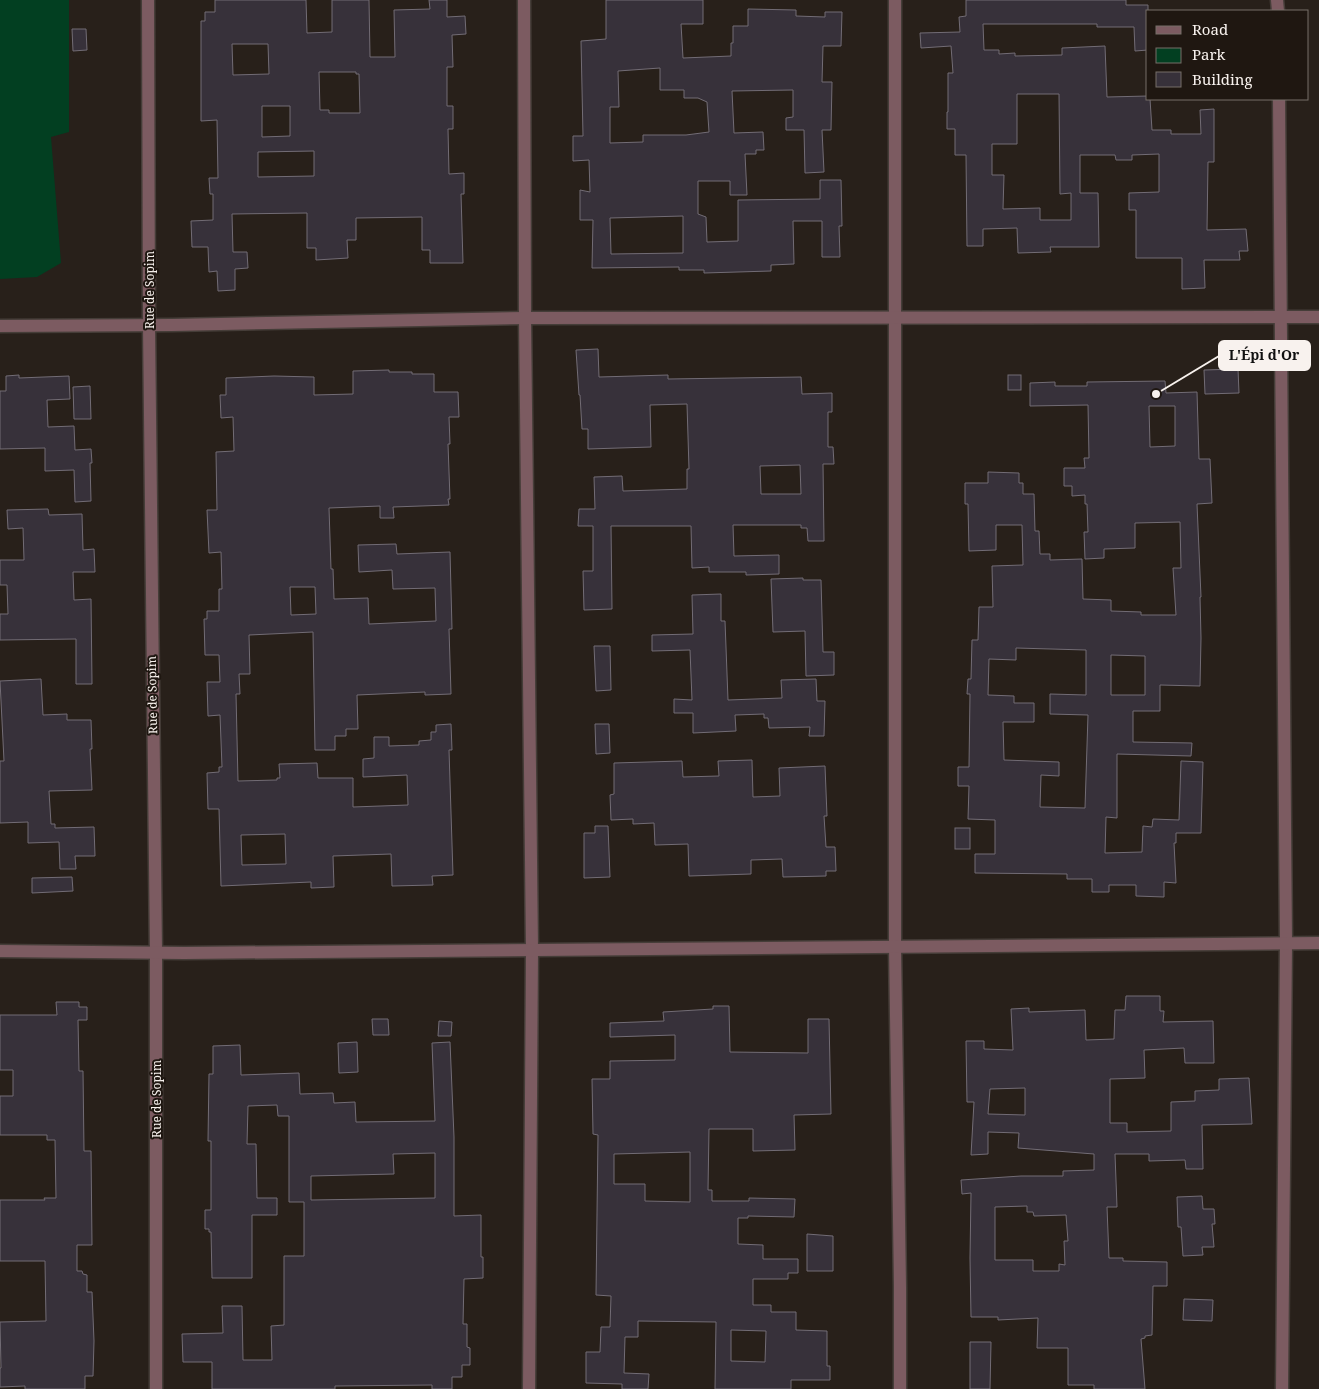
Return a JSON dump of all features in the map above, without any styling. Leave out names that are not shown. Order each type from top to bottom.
[{"type":"street","name":"Rue de Sopim","points":[[148,0],[149,325],[156,953],[156,1389]]},
{"type":"street","points":[[524,0],[525,318],[532,950],[529,1389]]},
{"type":"street","points":[[894,0],[895,947],[900,1389]]},
{"type":"street","points":[[1279,100],[1286,943],[1282,1389]]},
{"type":"street","points":[[0,326],[525,318],[1319,317]]},
{"type":"street","points":[[0,951],[156,953],[1319,943]]},
{"type":"green space","points":[[0,0],[69,0],[69,132],[51,137],[61,263],[37,277],[0,279]]},
{"type":"building","points":[[215,0],[306,0],[307,33],[332,32],[332,0],[369,0],[370,57],[395,57],[394,10],[430,9],[429,0],[447,0],[447,17],[465,16],[466,34],[452,35],[453,67],[447,67],[447,106],[453,106],[453,129],[448,129],[449,174],[464,173],[464,194],[461,194],[463,263],[430,263],[430,250],[422,250],[422,217],[356,218],[356,240],[347,240],[348,258],[316,260],[316,248],[307,248],[307,213],[232,214],[233,252],[247,252],[248,268],[235,269],[235,290],[218,291],[217,271],[209,272],[208,247],[192,247],[191,221],[213,220],[213,194],[210,194],[209,178],[218,178],[217,120],[201,121],[201,21],[205,21],[205,12],[215,12]],"holes":[[[232,44],[268,44],[269,74],[233,75]],[[319,72],[356,72],[356,74],[359,74],[360,113],[329,113],[329,110],[320,110]],[[262,106],[290,106],[290,136],[262,137]],[[314,151],[314,176],[258,177],[258,152]]]},
{"type":"building","points":[[606,0],[703,0],[703,24],[681,24],[683,58],[731,56],[733,26],[748,26],[748,9],[796,10],[796,16],[825,17],[825,12],[842,12],[841,46],[823,46],[822,82],[832,82],[831,130],[822,130],[824,172],[805,173],[804,130],[786,130],[786,118],[793,117],[793,90],[732,91],[734,133],[763,132],[764,150],[756,150],[756,154],[745,154],[747,195],[730,195],[730,181],[698,181],[698,214],[706,217],[707,242],[738,241],[738,200],[820,199],[820,180],[841,180],[842,226],[839,226],[840,257],[822,257],[822,221],[793,221],[794,264],[771,265],[771,271],[704,273],[704,270],[679,270],[679,267],[592,268],[593,220],[580,220],[580,190],[590,192],[589,160],[573,161],[573,136],[583,136],[581,41],[606,39]],"holes":[[[660,68],[660,90],[684,90],[684,98],[698,98],[707,102],[709,132],[686,135],[643,135],[643,142],[610,143],[610,107],[619,107],[618,71]],[[683,216],[683,253],[611,254],[610,218]]]},
{"type":"building","points":[[966,0],[1126,0],[1126,5],[1148,5],[1148,10],[1146,10],[1146,50],[1135,51],[1134,27],[1097,27],[1097,24],[983,24],[984,50],[999,50],[999,54],[1015,53],[1015,56],[1062,55],[1062,48],[1105,46],[1107,97],[1146,96],[1146,100],[1150,100],[1152,130],[1171,130],[1171,134],[1201,134],[1200,110],[1214,109],[1214,162],[1208,162],[1207,230],[1246,229],[1248,251],[1239,251],[1240,260],[1204,260],[1205,288],[1182,289],[1182,258],[1136,258],[1136,210],[1129,210],[1129,193],[1159,192],[1159,154],[1132,155],[1132,160],[1116,160],[1115,155],[1080,155],[1080,193],[1098,193],[1099,247],[1050,247],[1051,252],[1018,253],[1017,228],[983,229],[983,246],[967,246],[966,155],[955,155],[955,129],[947,129],[948,73],[953,73],[951,46],[921,48],[920,33],[960,32],[959,17],[966,16]],"holes":[[[1017,94],[1059,94],[1060,194],[1071,193],[1071,220],[1040,220],[1040,208],[1003,209],[1004,175],[992,175],[992,144],[1017,144]]]},
{"type":"building","points":[[72,29],[86,29],[87,50],[73,51]]},
{"type":"building","points":[[598,349],[599,377],[668,375],[668,379],[801,377],[802,394],[832,393],[832,412],[828,412],[828,447],[833,447],[834,464],[823,464],[824,541],[808,541],[807,528],[801,528],[801,525],[733,525],[734,556],[779,555],[779,574],[746,575],[746,572],[709,572],[709,567],[692,568],[691,526],[611,526],[612,609],[584,610],[583,571],[593,571],[593,526],[578,526],[579,509],[595,509],[594,477],[622,476],[623,491],[687,489],[687,469],[689,469],[687,404],[650,405],[651,447],[588,449],[588,429],[582,429],[576,350]],"holes":[[[800,465],[801,494],[761,494],[760,466]]]},
{"type":"building","points":[[1238,369],[1239,393],[1205,394],[1204,370]]},
{"type":"building","points":[[389,370],[389,372],[434,374],[434,392],[458,392],[459,417],[449,417],[449,505],[393,507],[394,518],[380,518],[380,506],[329,508],[334,599],[368,598],[369,624],[436,621],[435,588],[393,589],[392,570],[359,572],[358,545],[396,544],[397,554],[450,552],[452,629],[449,629],[451,694],[425,695],[425,692],[357,695],[358,729],[346,729],[346,736],[335,736],[335,750],[315,750],[313,632],[249,635],[250,674],[239,674],[240,694],[236,694],[238,781],[277,780],[277,778],[280,778],[279,764],[317,763],[318,778],[353,778],[353,807],[408,805],[407,775],[363,777],[363,759],[374,758],[374,737],[389,737],[389,746],[419,745],[419,741],[431,740],[431,732],[436,732],[436,725],[451,724],[452,750],[449,750],[453,875],[432,876],[433,885],[392,886],[391,854],[333,856],[334,887],[311,888],[311,882],[221,886],[219,809],[208,809],[207,773],[219,772],[219,767],[222,767],[220,715],[208,716],[207,682],[220,682],[219,655],[205,655],[204,619],[207,619],[207,611],[219,611],[219,589],[222,589],[221,552],[209,553],[207,510],[217,510],[216,452],[234,451],[233,417],[221,418],[220,395],[226,395],[226,378],[274,376],[314,377],[314,395],[353,394],[353,371]],"holes":[[[290,587],[315,587],[316,614],[291,615]],[[285,834],[286,864],[242,865],[241,835]]]},
{"type":"building","points":[[19,375],[19,378],[69,376],[70,399],[47,400],[48,427],[74,426],[75,450],[91,449],[91,501],[75,502],[74,470],[45,471],[45,448],[0,449],[0,391],[6,391],[6,376]]},
{"type":"building","points":[[1008,375],[1021,375],[1021,390],[1008,390]]},
{"type":"building","points":[[1165,381],[1166,393],[1197,392],[1199,459],[1210,459],[1212,503],[1197,504],[1201,597],[1200,686],[1160,685],[1160,711],[1133,711],[1133,742],[1192,743],[1191,756],[1117,754],[1117,818],[1106,817],[1105,853],[1142,852],[1143,826],[1152,827],[1153,819],[1179,820],[1181,761],[1203,762],[1201,833],[1176,833],[1176,843],[1174,843],[1176,883],[1164,882],[1164,897],[1136,896],[1136,885],[1109,885],[1109,892],[1092,892],[1092,879],[1067,879],[1067,874],[975,873],[975,854],[995,854],[995,820],[968,819],[969,786],[958,786],[958,767],[969,767],[970,694],[967,694],[968,679],[971,679],[972,640],[978,640],[979,607],[993,607],[992,566],[1023,565],[1022,525],[996,525],[996,550],[969,551],[968,504],[965,504],[965,483],[988,483],[988,472],[1019,473],[1019,483],[1023,483],[1023,494],[1034,494],[1035,531],[1039,531],[1040,554],[1050,554],[1050,560],[1082,559],[1083,599],[1111,600],[1111,611],[1141,612],[1141,615],[1176,615],[1173,568],[1181,568],[1180,522],[1135,523],[1135,548],[1104,549],[1104,558],[1085,559],[1084,532],[1088,532],[1085,495],[1072,496],[1072,486],[1064,486],[1064,468],[1085,468],[1084,458],[1089,458],[1088,405],[1030,406],[1030,383],[1055,382],[1055,386],[1087,386],[1087,382]],"holes":[[[1149,406],[1175,406],[1175,446],[1150,447]],[[1016,648],[1086,650],[1086,695],[1050,694],[1050,714],[1088,715],[1085,808],[1040,807],[1041,775],[1059,776],[1059,762],[1004,760],[1003,722],[1034,722],[1034,703],[1014,703],[1014,696],[988,695],[989,659],[1016,660]],[[1111,655],[1145,656],[1145,695],[1111,695]]]},
{"type":"building","points":[[90,386],[91,419],[74,419],[73,387]]},
{"type":"building","points":[[48,509],[49,515],[82,514],[83,550],[94,549],[95,572],[73,572],[74,600],[91,599],[92,684],[76,684],[76,639],[0,640],[0,614],[8,614],[7,585],[0,585],[0,560],[24,560],[23,528],[8,529],[7,510]]},
{"type":"building","points":[[803,578],[803,580],[821,580],[823,652],[834,652],[834,675],[806,676],[805,631],[773,632],[771,579]]},
{"type":"building","points":[[721,594],[721,621],[725,621],[728,700],[782,698],[781,680],[816,679],[817,701],[825,701],[824,736],[809,736],[810,727],[769,728],[768,718],[764,718],[764,714],[735,715],[736,731],[693,733],[693,713],[674,713],[674,699],[692,700],[690,650],[652,651],[652,635],[693,634],[692,595]]},
{"type":"building","points":[[594,646],[610,646],[611,690],[596,691]]},
{"type":"building","points":[[41,679],[43,715],[67,714],[67,720],[91,720],[92,790],[49,791],[51,824],[55,824],[55,828],[94,827],[95,856],[75,856],[76,869],[60,869],[59,842],[28,843],[28,822],[0,823],[0,761],[4,761],[0,681]]},
{"type":"building","points":[[595,724],[609,724],[610,753],[596,754]]},
{"type":"building","points":[[752,760],[753,797],[780,796],[779,768],[825,766],[827,816],[824,816],[826,847],[835,847],[836,871],[826,871],[826,876],[783,877],[782,859],[751,860],[751,874],[689,876],[688,844],[655,845],[654,823],[633,824],[633,819],[611,820],[610,795],[614,794],[614,763],[682,761],[683,777],[719,776],[718,761]]},
{"type":"building","points":[[595,826],[608,826],[610,877],[584,878],[584,833],[595,833]]},
{"type":"building","points":[[955,828],[970,828],[970,849],[955,849]]},
{"type":"building","points":[[72,877],[73,891],[32,893],[32,878]]},
{"type":"building","points":[[1126,996],[1160,996],[1160,1011],[1164,1011],[1163,1022],[1213,1021],[1214,1063],[1185,1063],[1184,1048],[1144,1050],[1145,1078],[1110,1079],[1110,1123],[1127,1123],[1127,1132],[1171,1131],[1171,1102],[1195,1101],[1195,1091],[1219,1090],[1219,1079],[1249,1078],[1252,1124],[1202,1125],[1203,1169],[1186,1169],[1185,1160],[1149,1161],[1149,1154],[1115,1154],[1117,1207],[1107,1207],[1109,1258],[1123,1258],[1123,1261],[1167,1262],[1167,1286],[1153,1286],[1152,1335],[1141,1339],[1145,1389],[1094,1389],[1094,1385],[1068,1385],[1068,1348],[1037,1348],[1038,1318],[998,1320],[998,1317],[971,1317],[971,1193],[962,1194],[961,1180],[1021,1176],[1063,1176],[1063,1171],[1094,1170],[1094,1154],[1018,1148],[1019,1133],[988,1132],[988,1154],[971,1155],[974,1102],[967,1102],[966,1041],[984,1041],[984,1049],[1013,1050],[1011,1009],[1029,1008],[1029,1012],[1085,1010],[1086,1040],[1114,1039],[1115,1010],[1125,1010]],"holes":[[[1025,1088],[1025,1115],[988,1114],[990,1089]],[[1027,1206],[1027,1212],[1033,1212],[1034,1216],[1066,1215],[1068,1241],[1064,1241],[1065,1265],[1059,1264],[1059,1271],[1033,1271],[1033,1260],[995,1260],[995,1207]]]},
{"type":"building","points":[[56,1002],[79,1002],[79,1007],[87,1007],[87,1020],[78,1020],[79,1071],[83,1071],[84,1151],[91,1151],[92,1245],[77,1245],[77,1271],[82,1271],[83,1274],[87,1275],[87,1292],[92,1292],[93,1376],[85,1376],[85,1389],[25,1389],[25,1386],[0,1387],[0,1322],[46,1321],[45,1261],[0,1261],[0,1200],[45,1200],[44,1198],[56,1198],[55,1140],[47,1140],[47,1135],[0,1135],[0,1096],[13,1096],[13,1070],[0,1070],[0,1015],[57,1015]]},
{"type":"building","points":[[713,1006],[729,1006],[730,1052],[808,1053],[808,1019],[829,1019],[831,1114],[794,1115],[795,1150],[753,1151],[753,1129],[709,1129],[708,1190],[712,1190],[712,1201],[749,1201],[749,1198],[795,1199],[794,1217],[748,1216],[748,1218],[738,1218],[738,1244],[763,1245],[763,1259],[798,1259],[798,1273],[788,1273],[788,1279],[753,1279],[753,1305],[771,1305],[771,1312],[796,1312],[796,1330],[827,1331],[827,1366],[830,1366],[830,1380],[791,1380],[791,1389],[715,1389],[716,1322],[638,1321],[638,1337],[625,1337],[624,1373],[649,1374],[648,1389],[622,1389],[622,1384],[586,1383],[586,1352],[600,1352],[601,1327],[610,1327],[611,1296],[596,1295],[598,1135],[593,1134],[592,1079],[610,1079],[610,1061],[675,1060],[675,1035],[610,1037],[610,1023],[664,1021],[663,1012],[713,1009]],"holes":[[[690,1152],[690,1202],[645,1201],[645,1184],[614,1184],[614,1154]],[[731,1330],[766,1331],[765,1362],[731,1361]]]},
{"type":"building","points":[[372,1019],[388,1019],[389,1035],[373,1035]]},
{"type":"building","points":[[439,1021],[452,1022],[451,1036],[438,1036]]},
{"type":"building","points":[[357,1042],[358,1072],[339,1073],[338,1043]]},
{"type":"building","points":[[450,1042],[454,1137],[454,1216],[481,1215],[483,1278],[464,1279],[463,1324],[467,1324],[467,1347],[470,1348],[470,1365],[462,1365],[462,1377],[452,1377],[452,1389],[432,1389],[432,1385],[335,1386],[335,1389],[212,1389],[212,1362],[183,1362],[182,1334],[223,1333],[222,1306],[242,1306],[243,1360],[272,1360],[271,1326],[284,1325],[284,1256],[304,1256],[304,1202],[289,1202],[289,1116],[278,1116],[277,1105],[248,1106],[247,1144],[256,1144],[257,1198],[277,1198],[277,1215],[252,1215],[252,1278],[212,1278],[211,1232],[209,1232],[209,1229],[205,1229],[205,1210],[211,1210],[211,1141],[208,1141],[209,1074],[213,1074],[213,1046],[240,1045],[241,1075],[299,1073],[300,1094],[333,1093],[334,1103],[355,1102],[356,1122],[435,1121],[432,1043]],"holes":[[[435,1153],[435,1198],[311,1200],[311,1176],[394,1174],[393,1154]]]},
{"type":"building","points":[[1202,1196],[1203,1209],[1214,1209],[1215,1224],[1212,1224],[1214,1247],[1202,1247],[1203,1255],[1183,1256],[1181,1227],[1178,1227],[1177,1197]]},
{"type":"building","points":[[807,1234],[833,1236],[833,1271],[807,1271]]},
{"type":"building","points":[[1184,1299],[1213,1300],[1212,1321],[1183,1320]]},
{"type":"building","points":[[970,1342],[991,1342],[990,1389],[970,1389]]},
{"type":"place","name":"L'Épi d'Or","points":[[1156,394]]}]
